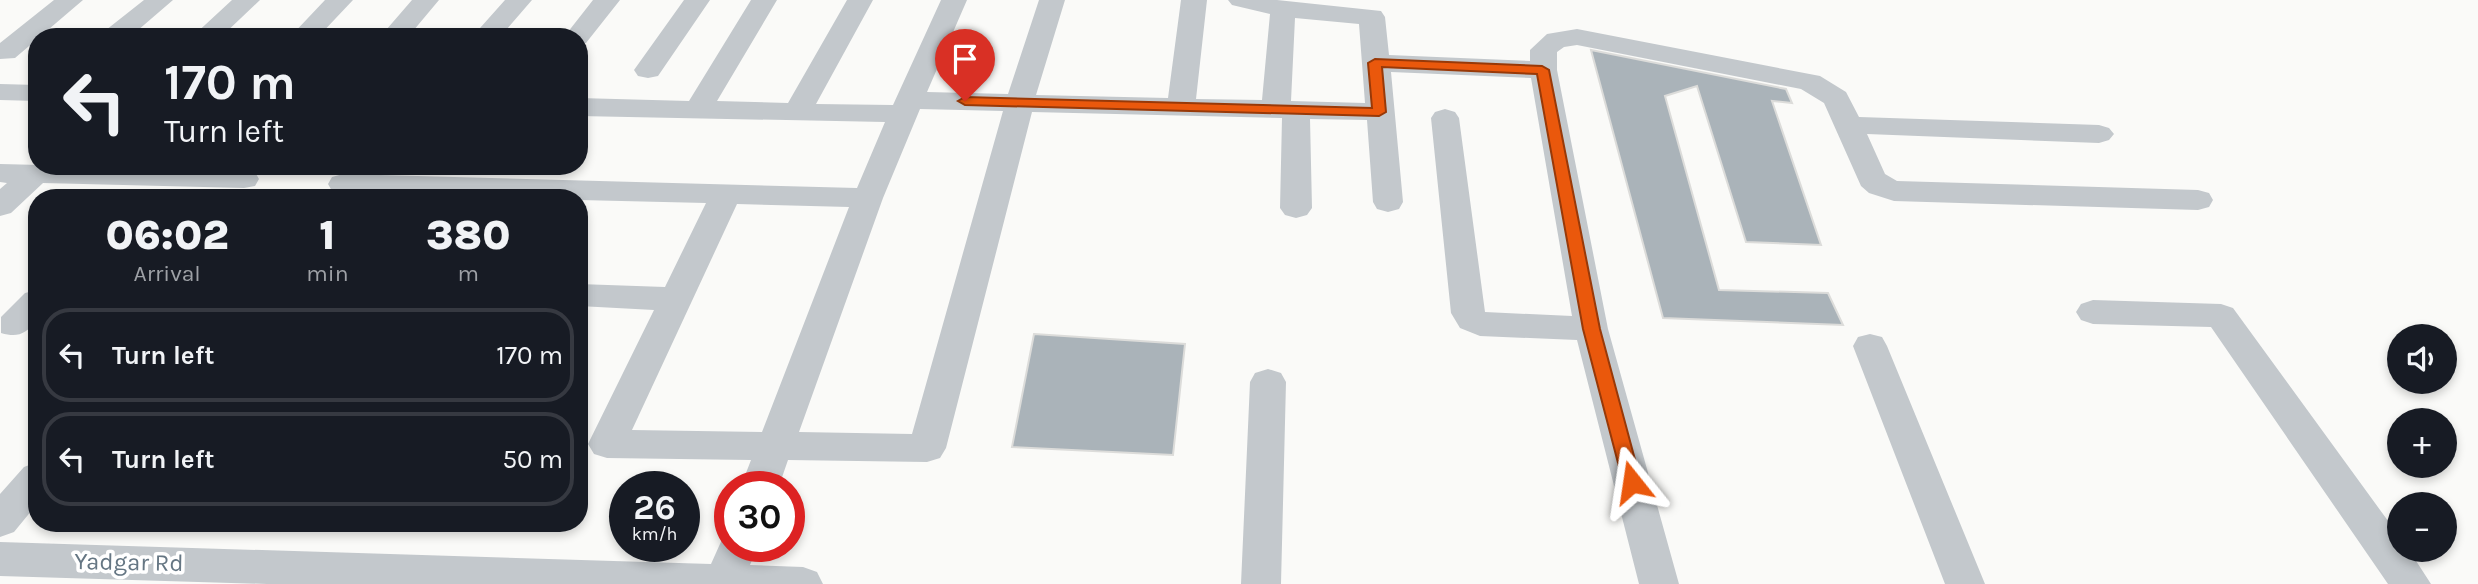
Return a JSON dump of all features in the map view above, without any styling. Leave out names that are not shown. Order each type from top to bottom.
[{"type":"street","points":[[35,28],[70,0]]},
{"type":"street","points":[[124,28],[160,0]]},
{"type":"street","points":[[215,28],[247,0]]},
{"type":"street","points":[[312,28],[340,0]]},
{"type":"street","points":[[401,28],[426,0]]},
{"type":"street","points":[[493,28],[519,0]]},
{"type":"street","points":[[585,28],[607,0]]},
{"type":"street","points":[[648,70],[698,0]]},
{"type":"street","points":[[698,110],[764,0]]},
{"type":"street","points":[[797,113],[860,0]]},
{"type":"street","points":[[766,471],[868,198],[954,0]]},
{"type":"street","points":[[726,194],[607,444],[927,448],[1020,102],[1052,0]]},
{"type":"street","points":[[1181,105],[1194,0]]},
{"type":"street","points":[[1241,0],[1283,9],[1372,17],[1388,202]]},
{"type":"street","points":[[1283,9],[1286,109],[1296,208]]},
{"type":"street","points":[[5,52],[28,34]]},
{"type":"street","points":[[1659,584],[1591,329],[1542,70],[1544,50],[1556,40],[1577,37],[1810,82],[1824,88],[1836,98],[1872,178],[1880,186],[1894,191],[2198,200]]},
{"type":"street","points":[[1375,63],[1542,70]]},
{"type":"street","points":[[0,92],[28,93]]},
{"type":"street","points":[[588,107],[797,113],[1020,102],[1379,112]]},
{"type":"street","points":[[1445,118],[1468,313],[1472,320],[1480,324],[1591,329]]},
{"type":"street","points":[[1848,125],[2099,134]]},
{"type":"street","points":[[0,173],[28,173]]},
{"type":"street","points":[[0,205],[34,175]]},
{"type":"street","points":[[51,175],[149,188],[247,181]]},
{"type":"street","points":[[339,183],[550,189]]},
{"type":"street","points":[[588,190],[868,198]]},
{"type":"street","points":[[588,295],[676,299]]},
{"type":"street","points":[[13,325],[28,310]]},
{"type":"street","points":[[2093,312],[2221,316],[2412,584]]},
{"type":"street","points":[[1870,346],[1965,584]]},
{"type":"street","points":[[1261,584],[1269,382]]},
{"type":"street","points":[[0,521],[28,488]]},
{"type":"street","name":"Yadgar Rd","points":[[0,559],[192,574],[357,577],[731,564],[803,584]]},
{"type":"building","points":[[1591,50],[1786,89],[1792,103],[1772,101],[1821,245],[1746,242],[1697,86],[1665,96],[1719,290],[1828,293],[1843,325],[1663,318]]},
{"type":"building","points":[[1034,334],[1185,344],[1173,455],[1012,447]]},
{"type":"route","points":[[965,101],[1379,112],[1375,63],[1542,70],[1591,329],[1632,482]]}]
